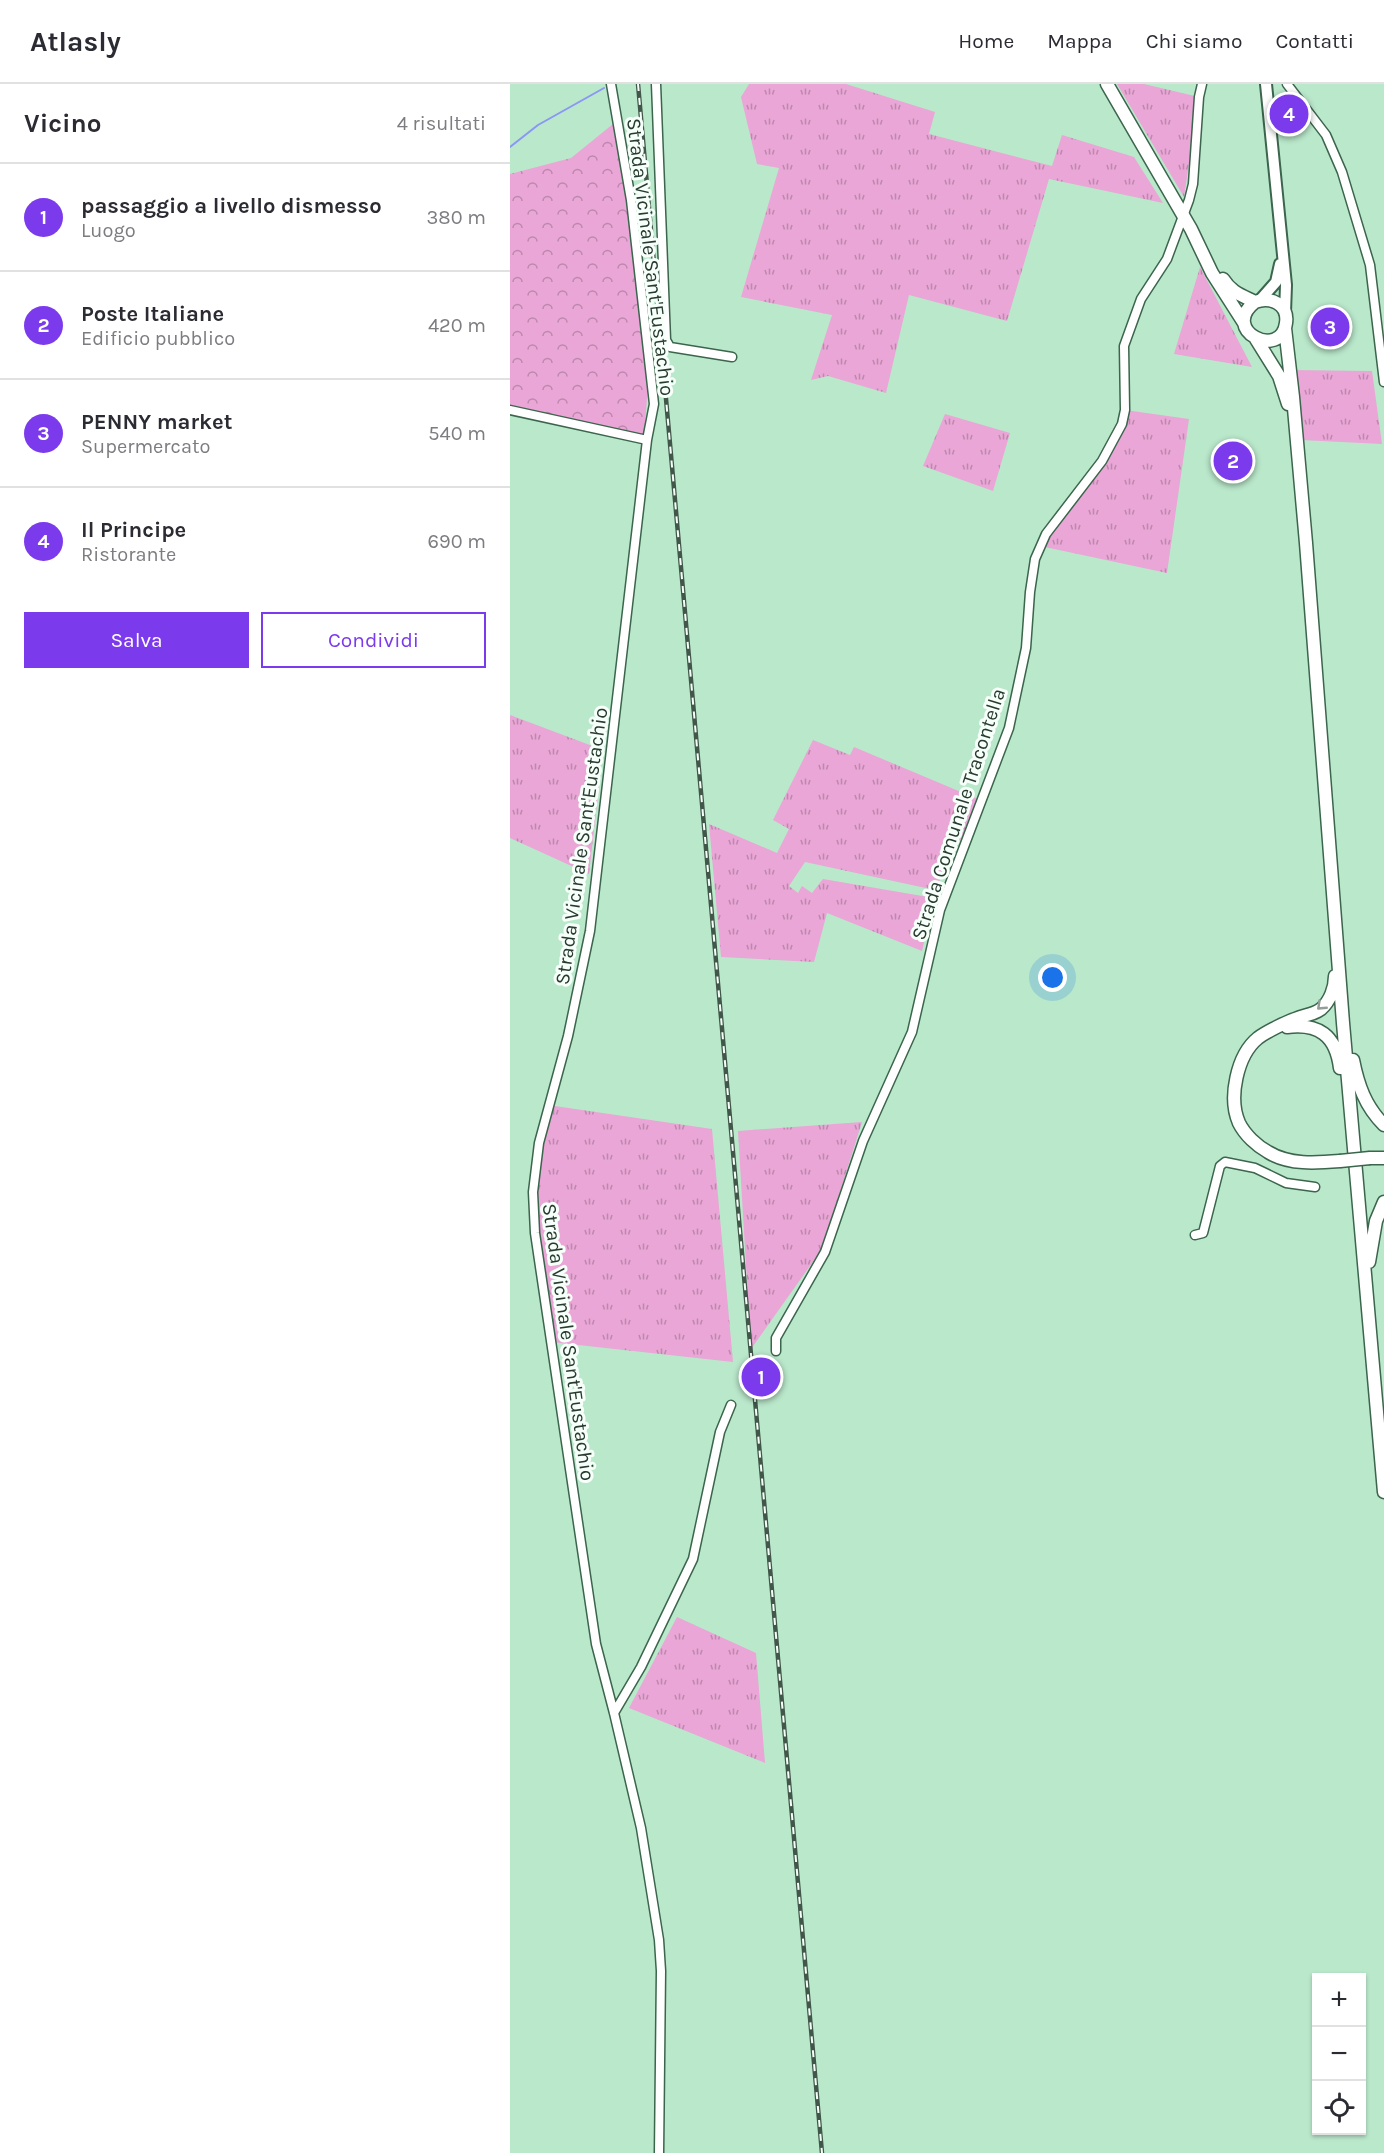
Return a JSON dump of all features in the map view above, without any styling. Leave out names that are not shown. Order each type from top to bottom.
[{"type":"main road","points":[[1107,84],[1191,229],[1212,273],[1245,323]]},
{"type":"main road","points":[[1191,229],[1228,286],[1239,296],[1258,300],[1267,299],[1278,303],[1285,313],[1384,1492]]},
{"type":"main road","points":[[1258,300],[1246,311],[1246,329],[1256,339],[1279,376],[1290,412],[1299,465]]},
{"type":"main road","points":[[1256,339],[1262,341],[1276,338],[1285,328]]},
{"type":"main road","points":[[1337,932],[1335,984],[1327,1002],[1311,1014],[1294,1019],[1256,1040],[1240,1065],[1235,1100],[1240,1124],[1256,1144],[1281,1159],[1304,1162],[1384,1158]]},
{"type":"main road","points":[[1343,1023],[1359,1087],[1371,1110],[1384,1125]]},
{"type":"main road","points":[[1280,1027],[1316,1028],[1332,1042],[1339,1057],[1353,1130]]},
{"type":"main road","points":[[1366,1284],[1376,1221],[1384,1202]]},
{"type":"street","name":"Strada Vicinale Sant'Eustachio","points":[[611,84],[631,200],[654,404],[647,440],[590,931],[568,1036],[541,1132],[533,1192],[535,1233],[586,1581],[600,1662],[641,1828],[659,1940],[661,1971],[658,2153]]},
{"type":"street","points":[[656,84],[666,340],[670,347],[732,357]]},
{"type":"street","name":"Strada Comunale Tracontella","points":[[776,1351],[776,1338],[825,1252],[863,1141],[912,1032],[940,910],[1009,728],[1026,648],[1035,559],[1058,516],[1102,461],[1122,424],[1125,410],[1124,346],[1141,299],[1167,260],[1193,184],[1199,97],[1202,84]]},
{"type":"street","points":[[1266,84],[1286,285],[1285,313]]},
{"type":"street","points":[[1287,84],[1326,135],[1342,171],[1370,265],[1384,382]]},
{"type":"street","points":[[1258,300],[1276,282],[1282,249]]},
{"type":"street","points":[[510,410],[647,440]]},
{"type":"street","points":[[1195,1235],[1203,1233],[1220,1166],[1225,1162],[1255,1168],[1286,1183],[1315,1187]]},
{"type":"street","points":[[614,1713],[641,1667],[693,1559],[720,1432],[731,1405]]},
{"type":"green space","points":[[749,84],[846,84],[935,112],[929,134],[1052,166],[1062,135],[1134,157],[1163,203],[1049,179],[1007,321],[909,295],[886,393],[828,376],[811,380],[832,315],[741,297],[779,168],[757,164],[741,97]]},
{"type":"green space","points":[[1117,84],[1144,84],[1199,97],[1184,197]]},
{"type":"green space","points":[[613,124],[624,169],[648,384],[644,439],[510,410],[510,174],[571,158]]},
{"type":"green space","points":[[1200,267],[1252,367],[1174,354]]},
{"type":"green space","points":[[1289,370],[1372,371],[1382,444],[1301,440]]},
{"type":"green space","points":[[1125,410],[1189,419],[1167,573],[1040,546],[1098,466]]},
{"type":"green space","points":[[945,414],[1010,433],[993,491],[923,466]]},
{"type":"green space","points":[[510,715],[603,750],[589,874],[510,838]]},
{"type":"green space","points":[[813,740],[850,755],[854,747],[980,800],[935,890],[805,862],[789,886],[798,893],[802,886],[812,893],[823,879],[934,898],[922,951],[827,913],[814,962],[721,957],[709,824],[777,853],[789,829],[773,820]]},
{"type":"green space","points":[[548,1105],[712,1129],[733,1362],[551,1342],[534,1181]]},
{"type":"green space","points":[[862,1122],[822,1249],[751,1349],[738,1131]]},
{"type":"green space","points":[[677,1617],[756,1653],[765,1763],[629,1708]]},
{"type":"waterway","points":[[510,147],[538,125],[604,88]]},
{"type":"railway","points":[[638,84],[822,2153]]},
{"type":"place","name":"Il Principe","points":[[1289,114]]},
{"type":"place","name":"PENNY market","points":[[1330,327]]},
{"type":"place","name":"Poste Italiane","points":[[1233,461]]},
{"type":"place","name":"passaggio a livello dismesso","points":[[761,1377]]}]
